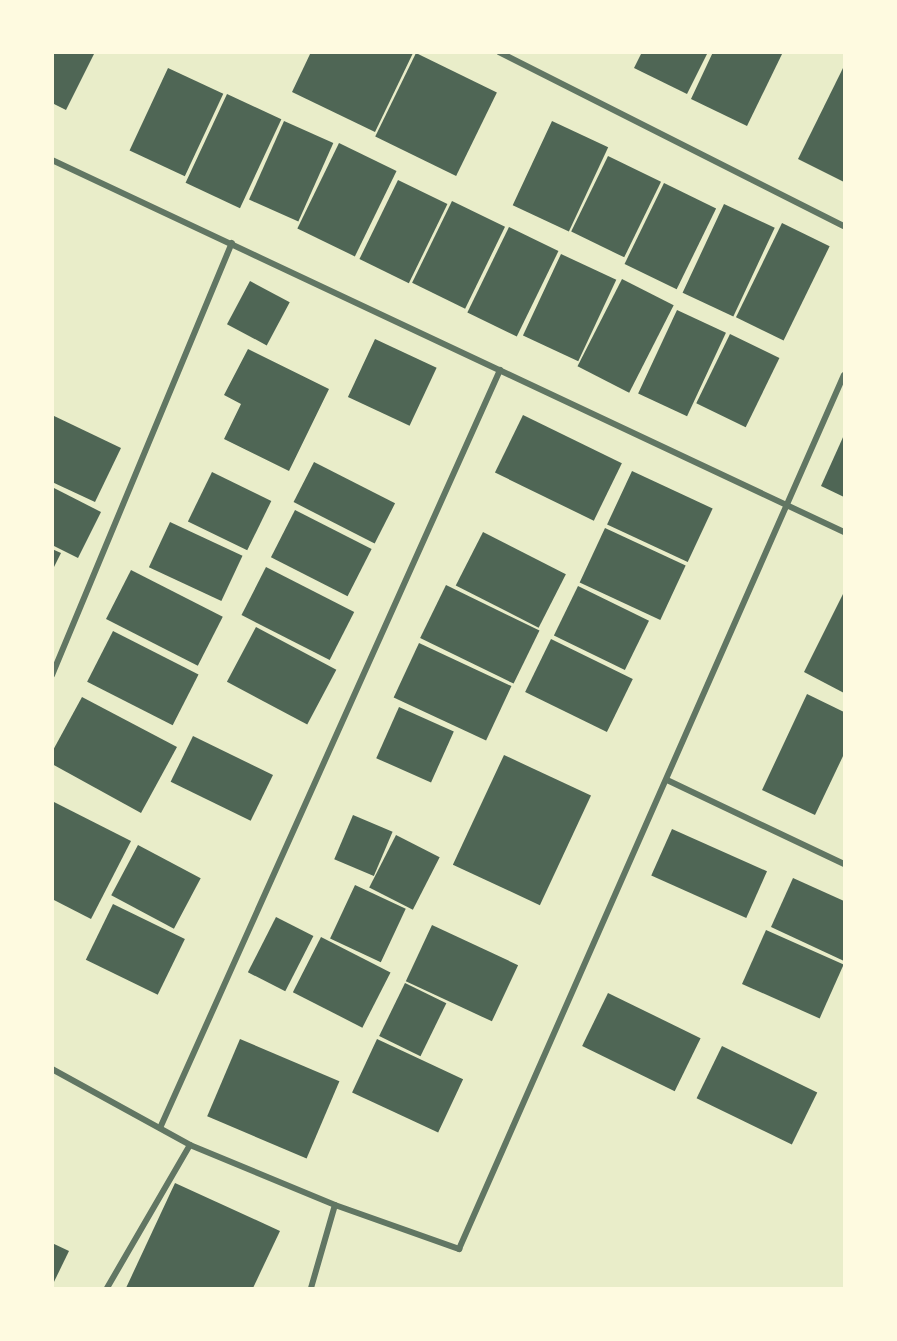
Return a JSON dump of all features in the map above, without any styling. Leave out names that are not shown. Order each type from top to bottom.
[{"type":"street","points":[[499,52],[844,226]]},
{"type":"street","points":[[52,160],[844,532]]},
{"type":"street","points":[[52,675],[232,243]]},
{"type":"street","points":[[160,1128],[500,370]]},
{"type":"street","points":[[52,1069],[190,1144],[335,1205],[459,1250],[789,506],[844,375]]},
{"type":"street","points":[[667,780],[844,864]]},
{"type":"street","points":[[106,1288],[190,1144]]},
{"type":"street","points":[[311,1288],[335,1205]]},
{"type":"building","points":[[52,52],[95,52],[66,110],[52,103]]},
{"type":"building","points":[[311,52],[413,53],[375,132],[292,92]]},
{"type":"building","points":[[642,52],[708,52],[687,94],[634,68]]},
{"type":"building","points":[[713,52],[783,52],[747,126],[691,99]]},
{"type":"building","points":[[416,53],[497,92],[456,176],[375,137]]},
{"type":"building","points":[[844,66],[844,182],[798,159]]},
{"type":"building","points":[[168,68],[223,94],[185,176],[130,150]]},
{"type":"building","points":[[227,94],[281,119],[240,208],[186,183]]},
{"type":"building","points":[[284,121],[333,143],[298,222],[249,200]]},
{"type":"building","points":[[552,121],[608,147],[569,231],[513,205]]},
{"type":"building","points":[[339,143],[397,171],[355,256],[297,228]]},
{"type":"building","points":[[608,156],[661,182],[624,257],[571,231]]},
{"type":"building","points":[[398,180],[447,204],[409,283],[359,259]]},
{"type":"building","points":[[664,183],[716,208],[677,289],[625,264]]},
{"type":"building","points":[[452,201],[505,227],[465,309],[412,283]]},
{"type":"building","points":[[724,204],[775,228],[733,316],[683,293]]},
{"type":"building","points":[[782,223],[830,246],[784,341],[736,317]]},
{"type":"building","points":[[509,227],[558,251],[517,336],[467,312]]},
{"type":"building","points":[[561,254],[616,280],[578,361],[523,336]]},
{"type":"building","points":[[622,279],[674,305],[629,393],[578,366]]},
{"type":"building","points":[[250,281],[290,302],[267,345],[227,324]]},
{"type":"building","points":[[677,310],[726,333],[687,416],[638,393]]},
{"type":"building","points":[[730,334],[779,358],[746,427],[696,403]]},
{"type":"building","points":[[375,339],[437,368],[410,426],[348,397]]},
{"type":"building","points":[[248,349],[329,389],[289,471],[224,439],[241,404],[224,395]]},
{"type":"building","points":[[52,415],[121,448],[95,502],[52,482]]},
{"type":"building","points":[[523,415],[622,463],[594,521],[495,473]]},
{"type":"building","points":[[844,435],[844,497],[821,486]]},
{"type":"building","points":[[314,462],[395,503],[375,543],[294,502]]},
{"type":"building","points":[[632,471],[713,509],[688,562],[607,524]]},
{"type":"building","points":[[212,472],[271,501],[247,550],[188,521]]},
{"type":"building","points":[[52,487],[101,512],[78,558],[52,545]]},
{"type":"building","points":[[295,510],[372,549],[348,596],[271,557]]},
{"type":"building","points":[[170,522],[243,556],[221,601],[149,567]]},
{"type":"building","points":[[605,528],[686,566],[660,620],[580,582]]},
{"type":"building","points":[[483,532],[566,574],[539,628],[456,585]]},
{"type":"building","points":[[52,549],[61,553],[52,571]]},
{"type":"building","points":[[266,567],[354,612],[330,660],[241,615]]},
{"type":"building","points":[[131,570],[223,617],[198,666],[106,619]]},
{"type":"building","points":[[446,585],[539,631],[514,684],[420,638]]},
{"type":"building","points":[[578,586],[649,621],[625,670],[554,635]]},
{"type":"building","points":[[844,592],[844,693],[804,672]]},
{"type":"building","points":[[256,627],[336,670],[307,724],[227,682]]},
{"type":"building","points":[[113,631],[199,675],[173,725],[87,682]]},
{"type":"building","points":[[551,639],[633,679],[607,732],[525,692]]},
{"type":"building","points":[[419,643],[511,686],[486,740],[394,697]]},
{"type":"building","points":[[807,694],[844,712],[844,754],[815,815],[762,790]]},
{"type":"building","points":[[82,697],[177,747],[141,813],[52,764],[52,752]]},
{"type":"building","points":[[399,707],[454,731],[431,783],[376,758]]},
{"type":"building","points":[[193,736],[273,775],[251,821],[171,782]]},
{"type":"building","points":[[504,755],[591,796],[540,905],[453,865]]},
{"type":"building","points":[[52,801],[131,841],[91,919],[52,899]]},
{"type":"building","points":[[353,815],[393,832],[374,876],[334,859]]},
{"type":"building","points":[[672,829],[767,871],[746,918],[651,876]]},
{"type":"building","points":[[396,835],[440,857],[413,910],[369,888]]},
{"type":"building","points":[[138,845],[201,878],[174,929],[111,895]]},
{"type":"building","points":[[793,878],[844,901],[844,961],[771,927]]},
{"type":"building","points":[[355,885],[406,909],[381,962],[330,938]]},
{"type":"building","points":[[113,904],[185,939],[158,995],[86,960]]},
{"type":"building","points":[[276,917],[313,936],[285,991],[248,972]]},
{"type":"building","points":[[432,925],[518,965],[492,1021],[406,981]]},
{"type":"building","points":[[766,930],[844,965],[820,1018],[742,984]]},
{"type":"building","points":[[321,937],[390,972],[362,1028],[293,992]]},
{"type":"building","points":[[405,983],[446,1003],[420,1056],[379,1036]]},
{"type":"building","points":[[608,993],[701,1038],[675,1091],[582,1046]]},
{"type":"building","points":[[240,1039],[339,1081],[307,1159],[207,1116]]},
{"type":"building","points":[[377,1039],[463,1079],[438,1133],[352,1092]]},
{"type":"building","points":[[722,1046],[817,1092],[792,1145],[697,1098]]},
{"type":"building","points":[[175,1183],[280,1231],[253,1288],[126,1288]]},
{"type":"building","points":[[52,1243],[69,1251],[52,1286]]}]
